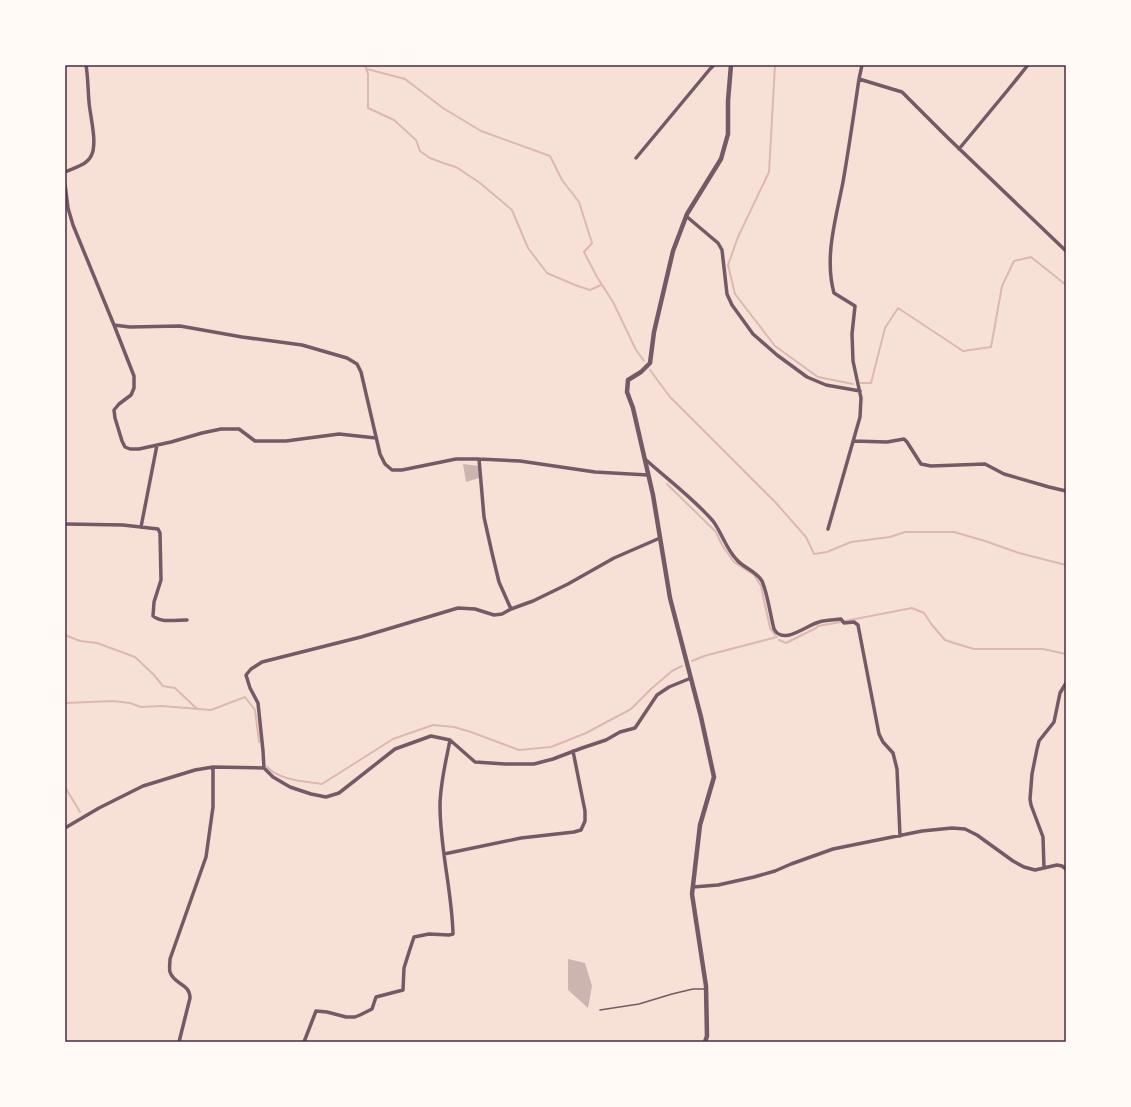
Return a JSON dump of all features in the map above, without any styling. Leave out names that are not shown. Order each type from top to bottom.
[{"type":"street","points":[[65,172],[86,162],[91,158],[93,152],[94,137],[86,65]]},
{"type":"street","points":[[636,158],[714,65]]},
{"type":"street","points":[[705,1042],[707,1036],[706,989],[692,894],[700,825],[714,777],[701,717],[670,598],[645,459],[634,408],[627,392],[628,380],[641,372],[650,363],[654,332],[673,251],[686,216],[721,158],[727,140],[731,65]]},
{"type":"street","points":[[828,529],[860,417],[861,398],[853,361],[852,334],[855,306],[834,293],[830,280],[832,238],[862,65]]},
{"type":"street","points":[[959,149],[1028,65]]},
{"type":"street","points":[[859,79],[902,92],[959,149],[1066,251]]},
{"type":"street","points":[[65,184],[68,208],[73,226],[134,376],[134,388],[131,395],[114,410],[122,441],[126,447],[130,449],[157,445],[189,438],[202,433],[239,429],[254,441],[286,442],[339,434],[376,438]]},
{"type":"street","points":[[686,216],[718,242],[722,250],[727,294],[732,305],[753,334],[776,354],[807,377],[826,385],[860,391]]},
{"type":"street","points":[[114,325],[130,327],[180,326],[242,337],[302,345],[347,358],[357,364],[361,372],[380,454],[385,464],[392,470],[402,470],[456,459],[479,459],[520,461],[595,472],[648,475]]},
{"type":"street","points":[[854,441],[887,442],[904,439],[921,464],[931,466],[985,464],[1004,474],[1066,491]]},
{"type":"street","points":[[141,527],[157,445]]},
{"type":"street","points":[[479,459],[484,517],[499,582],[511,609]]},
{"type":"street","points":[[645,459],[695,503],[720,532],[737,561],[756,574],[762,581],[775,632],[785,635],[794,633],[818,622],[841,619],[846,624],[854,622],[858,625],[879,734],[883,742],[893,753],[896,769],[900,836]]},
{"type":"street","points":[[65,524],[123,525],[158,529],[160,533],[161,580],[154,602],[153,616],[162,620],[187,620]]},
{"type":"street","points":[[660,538],[614,558],[568,584],[502,614],[494,615],[476,609],[458,608],[361,637],[262,662],[251,669],[246,675],[250,688],[258,703],[264,768],[273,777],[290,787],[326,797],[339,793],[395,749],[431,736],[450,740],[475,762],[534,764],[553,759],[606,740],[620,732],[635,728],[657,695],[669,687],[691,678]]},
{"type":"street","points":[[1044,868],[1043,837],[1030,799],[1032,774],[1039,741],[1054,722],[1060,693],[1066,684]]},
{"type":"street","points":[[304,1042],[316,1012],[327,1012],[346,1017],[360,1015],[372,1009],[376,997],[404,990],[404,968],[414,937],[429,934],[453,934],[452,911],[444,854],[440,806],[442,780],[450,740]]},
{"type":"street","points":[[444,854],[521,838],[581,830],[585,821],[585,811],[573,751]]},
{"type":"street","points":[[65,828],[99,808],[143,786],[195,770],[213,768],[264,768]]},
{"type":"street","points":[[179,1042],[190,998],[190,992],[174,979],[170,972],[170,959],[206,857],[213,807],[213,768]]},
{"type":"street","points":[[693,887],[718,885],[754,877],[775,871],[811,856],[833,849],[922,831],[952,828],[965,829],[977,835],[1013,861],[1035,870],[1057,865],[1066,869]]},
{"type":"lane","points":[[600,1010],[630,1006],[693,989],[706,989]]},
{"type":"building","points":[[463,464],[479,466],[479,478],[466,482]]},
{"type":"building","points":[[568,959],[585,963],[592,986],[588,1008],[568,990]]},
{"type":"waterway","points":[[365,65],[368,74],[368,108],[394,120],[416,140],[420,151],[430,158],[456,167],[480,183],[512,210],[528,248],[547,273],[590,290],[601,285]]},
{"type":"waterway","points":[[775,65],[769,172],[738,237],[728,265],[735,294],[775,346],[818,377],[853,384]]},
{"type":"waterway","points":[[367,69],[405,79],[443,108],[481,131],[550,156],[562,180],[579,202],[592,243],[584,252],[597,277],[613,302],[636,350],[644,361]]},
{"type":"waterway","points":[[861,383],[871,383],[885,328],[898,308],[963,351],[991,347],[1002,286],[1014,261],[1031,257],[1066,285]]},
{"type":"waterway","points":[[650,370],[670,397],[776,503],[806,537],[814,554],[827,552],[851,542],[890,537],[905,532],[954,532],[1019,553],[1066,565]]},
{"type":"waterway","points":[[667,484],[716,532],[722,545],[734,562],[754,575],[761,586],[770,628],[775,635]]},
{"type":"waterway","points":[[845,621],[912,608],[924,613],[945,640],[974,649],[1043,649],[1066,654]]},
{"type":"waterway","points":[[779,640],[786,643],[818,626],[841,622]]},
{"type":"waterway","points":[[65,635],[80,641],[97,643],[135,657],[163,686],[175,688],[196,708]]},
{"type":"waterway","points":[[692,661],[704,656],[777,637]]},
{"type":"waterway","points":[[267,767],[273,772],[286,778],[322,784],[393,739],[433,725],[454,727],[519,750],[551,747],[586,733],[631,709],[672,671],[682,666]]},
{"type":"waterway","points":[[65,703],[113,701],[130,703],[141,707],[162,706],[211,710],[245,697],[255,710],[259,742]]},
{"type":"waterway","points":[[65,787],[80,812]]}]
